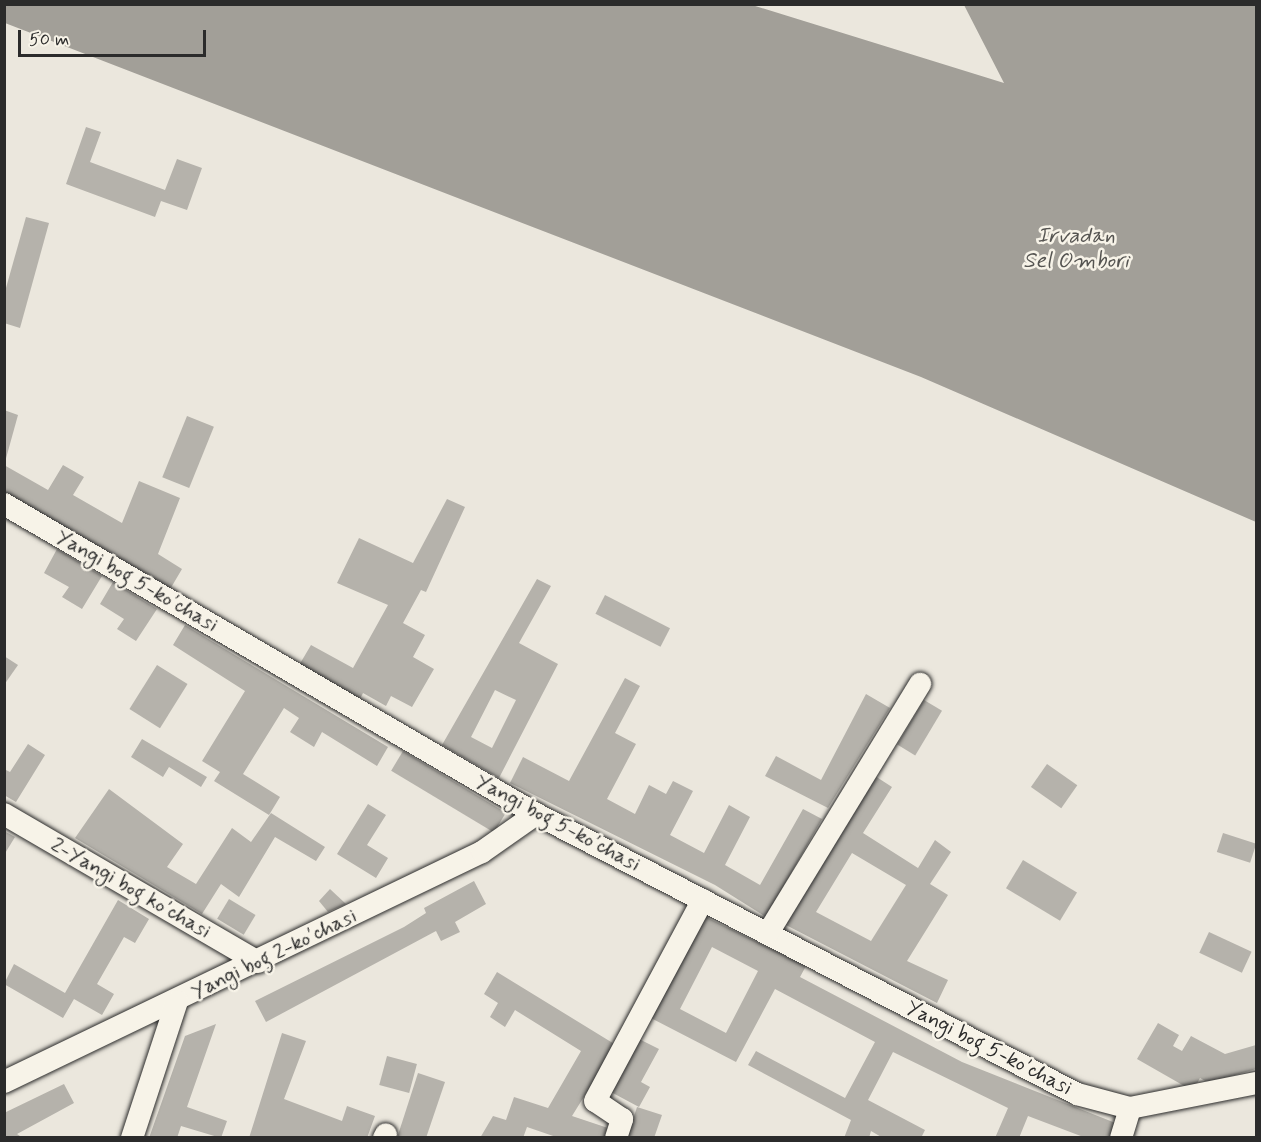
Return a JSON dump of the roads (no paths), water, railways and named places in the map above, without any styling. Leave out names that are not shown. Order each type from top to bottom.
[{"type":"street","name":"Yangi bog 5-koʼchasi","points":[[4,504],[536,814],[1077,1094],[1130,1108]]},
{"type":"street","points":[[768,933],[920,684]]},
{"type":"street","name":"2-Yangi bog koʼchasi","points":[[4,814],[258,962]]},
{"type":"street","name":"Yangi bog 2-koʼchasi","points":[[4,1082],[177,1001],[482,852],[536,814]]},
{"type":"street","points":[[616,1137],[622,1119],[595,1101],[703,900]]},
{"type":"street","points":[[132,1137],[177,1001]]},
{"type":"street","points":[[1121,1137],[1130,1108],[1257,1083]]},
{"type":"water","name":"Irvadan Sel Ombori","points":[[4,5],[752,5],[1004,83],[964,5],[1256,5],[1256,522],[921,377],[5,23]]}]
